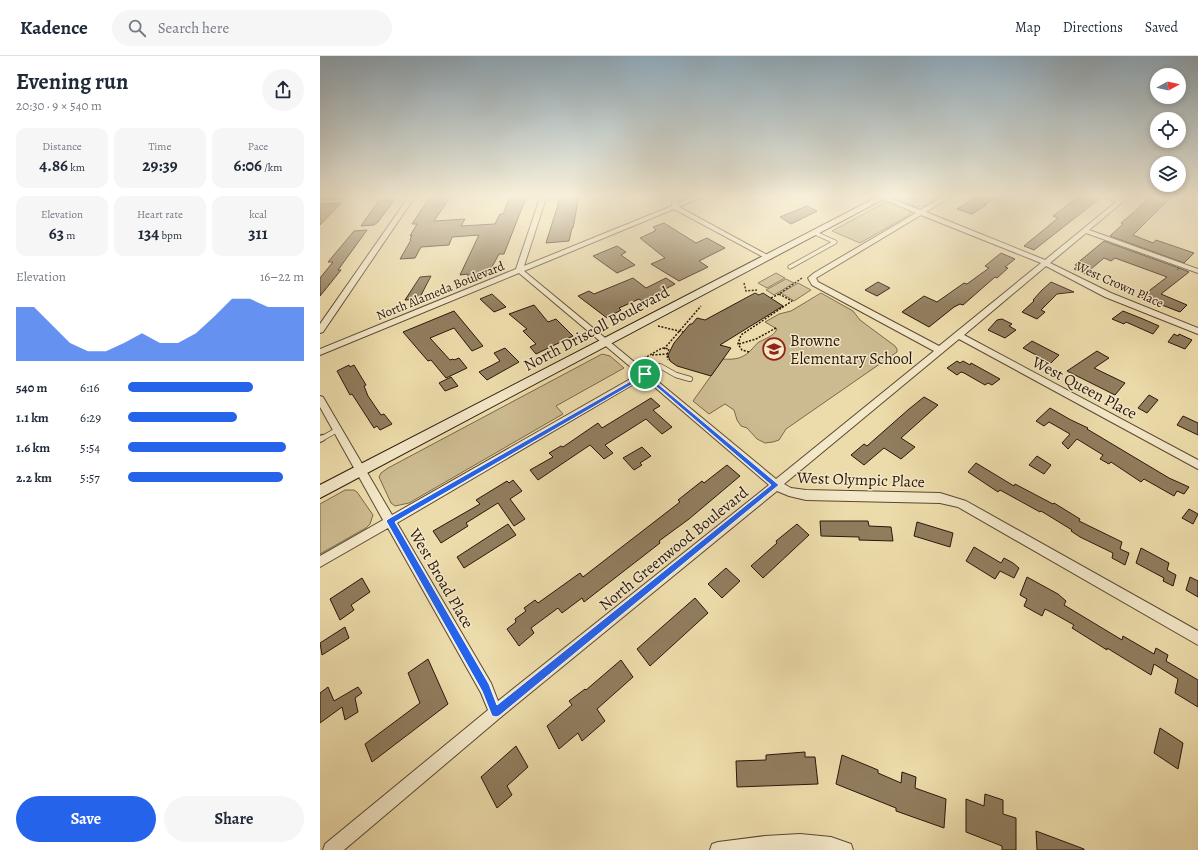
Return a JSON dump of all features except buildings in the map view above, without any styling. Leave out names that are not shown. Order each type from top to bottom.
[{"type":"main road","name":"North Driscoll Boulevard","points":[[320,492],[608,343],[815,233]]},
{"type":"street","points":[[320,330],[387,232]]},
{"type":"street","points":[[519,270],[532,232]]},
{"type":"street","name":"North Alameda Boulevard","points":[[320,352],[611,232]]},
{"type":"street","points":[[722,232],[769,258]]},
{"type":"street","points":[[888,232],[816,274],[812,278],[815,283],[939,350]]},
{"type":"street","name":"West Crown Place","points":[[971,232],[1046,263],[1108,295],[1198,331]]},
{"type":"street","name":"North Greenwood Boulevard","points":[[331,850],[496,712],[776,485],[1084,232]]},
{"type":"street","points":[[1088,232],[1198,272]]},
{"type":"street","name":"West Olympic Place","points":[[519,270],[776,485],[789,492],[806,495],[940,498],[951,500],[962,504],[1198,638]]},
{"type":"street","name":"West Queen Place","points":[[958,335],[1198,465]]},
{"type":"street","points":[[320,562],[645,374]]},
{"type":"street","name":"West Broad Place","points":[[320,399],[486,688],[496,712]]},
{"type":"street","points":[[718,850],[804,842],[834,845],[845,850]]},
{"type":"lane","points":[[790,267],[835,242],[815,233]]},
{"type":"lane","points":[[645,374],[660,366],[676,375],[690,379]]},
{"type":"lane","points":[[320,439],[337,430]]},
{"type":"path","points":[[771,298],[803,277]]},
{"type":"path","points":[[744,283],[746,291],[757,290]]},
{"type":"path","points":[[738,344],[741,335],[792,301],[779,294]]},
{"type":"path","points":[[664,349],[701,306]]},
{"type":"path","points":[[657,325],[683,332]]},
{"type":"path","points":[[738,344],[743,344],[756,339],[776,328]]},
{"type":"path","points":[[738,344],[742,350],[749,352]]},
{"type":"path","points":[[651,355],[667,354]]},
{"type":"shaded area","points":[[834,232],[879,232],[860,243]]},
{"type":"shaded area","points":[[776,273],[785,278],[767,288],[758,283]]},
{"type":"shaded area","points":[[786,279],[794,283],[774,295],[766,290]]},
{"type":"shaded area","points":[[798,283],[811,290],[794,301],[781,293]]},
{"type":"shaded area","points":[[821,293],[853,311],[860,320],[895,346],[897,352],[786,429],[779,440],[773,442],[765,443],[757,439],[747,428],[741,426],[737,420],[734,410],[725,404],[709,414],[693,401],[723,359],[736,359],[743,356],[758,343],[773,334],[777,329],[765,322],[779,314],[791,311]]},
{"type":"shaded area","points":[[602,354],[610,356],[624,368],[556,406],[563,414],[409,503],[395,506],[391,503],[379,477],[381,473],[388,468]]},
{"type":"shaded area","points":[[345,490],[354,490],[357,492],[373,515],[370,524],[366,528],[320,554],[320,504]]},
{"type":"place","name":"Browne Elementary School","points":[[774,349]]},
{"type":"route","points":[[645,374],[776,485],[496,712],[486,688],[390,521],[645,374]]}]
